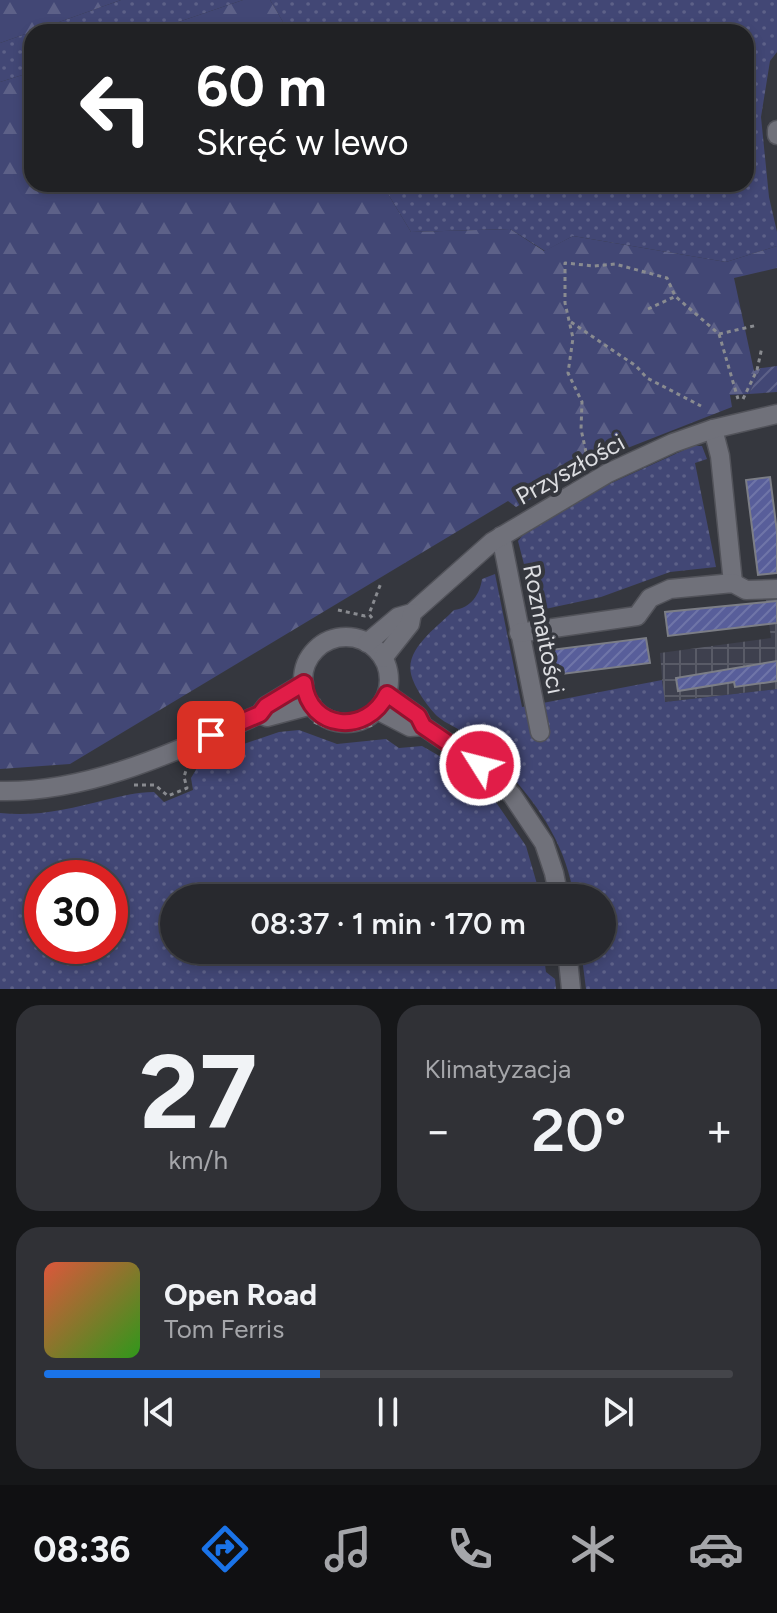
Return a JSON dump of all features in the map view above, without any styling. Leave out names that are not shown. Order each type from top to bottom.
[{"type":"street","name":"Przyszłości","points":[[367,643],[398,617],[412,613],[466,563],[501,536],[648,453],[713,429],[777,414]]},
{"type":"street","points":[[713,429],[720,456],[733,583]]},
{"type":"street","name":"Rozmaitości","points":[[501,536],[540,732]]},
{"type":"street","points":[[519,633],[631,618],[642,613],[647,601],[657,593],[670,589],[733,583],[746,590],[777,589]]},
{"type":"street","name":"Przyszłości","points":[[383,658],[410,624],[412,613]]},
{"type":"street","points":[[310,712],[304,683],[309,659],[323,644],[347,637],[367,643],[383,658],[389,675],[379,709]]},
{"type":"street","points":[[0,791],[45,790],[74,784],[162,756],[260,714],[266,706],[304,683]]},
{"type":"street","points":[[260,714],[273,716],[310,712],[340,722],[360,720],[379,709],[418,716],[423,726],[465,753],[512,795],[544,843],[556,884]]},
{"type":"street","points":[[568,964],[571,989]]},
{"type":"path","points":[[586,452],[581,429],[582,402],[568,373],[573,338],[565,303],[565,263],[594,266],[615,264],[667,278],[675,296],[719,334],[740,399],[757,370],[762,347]]},
{"type":"path","points":[[648,309],[675,296]]},
{"type":"path","points":[[571,322],[636,366],[647,378],[701,406]]},
{"type":"path","points":[[719,334],[758,325]]},
{"type":"path","points":[[369,614],[381,583]]},
{"type":"path","points":[[338,610],[365,616],[369,614]]},
{"type":"path","points":[[369,614],[375,620]]},
{"type":"path","points":[[310,712],[337,731],[348,732],[379,709]]},
{"type":"path","points":[[168,796],[187,788],[184,777],[191,759]]},
{"type":"shaded area","points":[[777,599],[777,689],[664,702],[660,653],[771,638],[766,600]]},
{"type":"green space","points":[[0,0],[121,0],[53,24],[24,24],[24,34],[0,43]]},
{"type":"green space","points":[[121,0],[243,0],[172,24],[53,24]]},
{"type":"green space","points":[[243,0],[270,0],[284,24],[172,24]]},
{"type":"green space","points":[[270,0],[777,0],[777,52],[770,61],[761,117],[777,246],[726,262],[573,236],[545,251],[510,229],[411,232],[387,192],[754,192],[754,24],[284,24]]},
{"type":"green space","points":[[24,34],[24,74],[0,82],[0,43]]},
{"type":"green space","points":[[24,74],[24,192],[387,192],[411,232],[510,229],[544,251],[573,236],[726,262],[777,246],[777,268],[734,278],[754,371],[761,368],[749,394],[730,395],[732,407],[630,447],[516,507],[508,501],[70,764],[0,769],[0,82]]},
{"type":"green space","points":[[777,366],[777,392],[749,394],[761,368]]},
{"type":"green space","points":[[693,446],[702,446],[707,459],[695,463],[716,567],[670,572],[601,597],[536,611],[518,541],[523,535],[607,485]]},
{"type":"green space","points":[[495,574],[522,707],[662,680],[665,702],[777,689],[777,989],[586,989],[583,964],[616,964],[616,884],[571,884],[550,829],[522,788],[487,752],[437,716],[421,696],[411,674],[413,655],[418,647],[454,610],[474,599],[482,579]]},
{"type":"green space","points":[[299,730],[337,744],[386,739],[399,748],[422,746],[457,766],[489,792],[526,846],[537,884],[160,884],[160,964],[545,964],[546,972],[555,979],[556,989],[0,989],[0,813],[53,811],[147,792],[154,792],[164,802],[193,790],[191,778],[203,758],[279,732]]},
{"type":"building","points":[[770,477],[777,532],[777,573],[758,575],[746,480]]},
{"type":"building","points":[[777,601],[777,623],[668,636],[665,612]]},
{"type":"building","points":[[646,638],[650,663],[554,675],[550,650]]},
{"type":"building","points":[[777,661],[777,681],[735,687],[734,682],[678,691],[676,678]]},
{"type":"route","points":[[211,735],[260,714],[266,706],[304,683],[314,708],[330,720],[340,722],[350,723],[370,716],[387,694],[418,716],[423,726],[480,765]]}]
